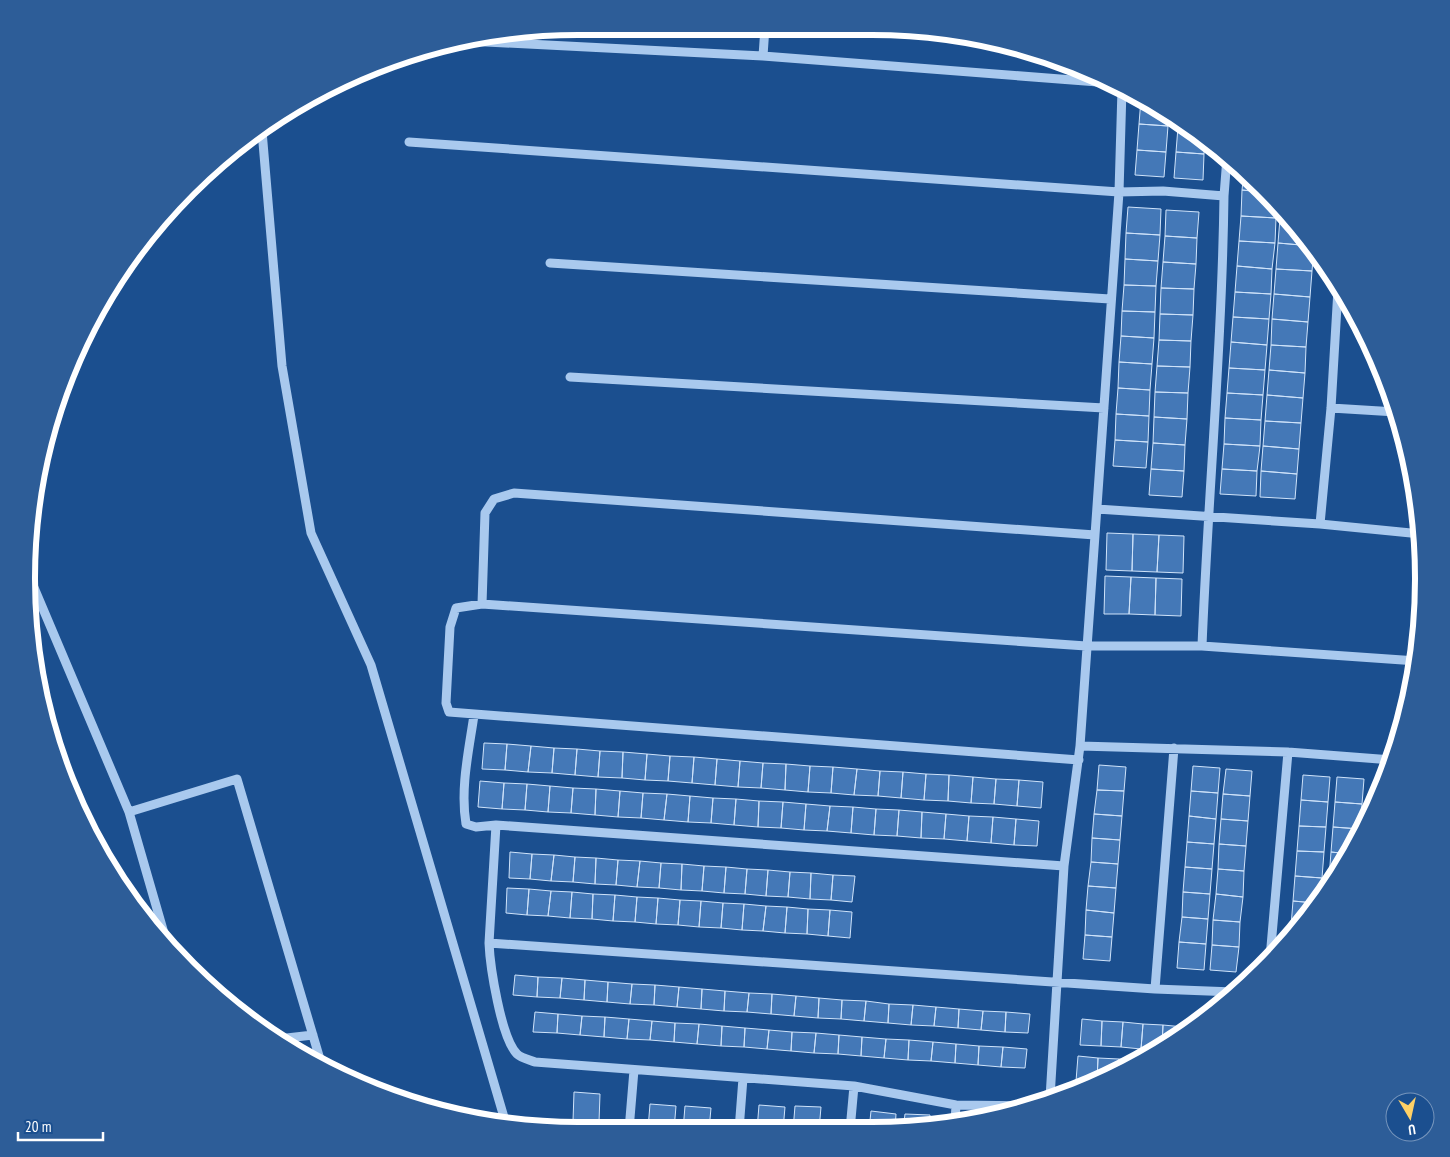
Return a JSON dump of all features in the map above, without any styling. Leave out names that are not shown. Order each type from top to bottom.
[{"type":"street","points":[[763,56],[764,35]]},
{"type":"street","points":[[492,42],[763,56],[1091,81]]},
{"type":"street","points":[[1050,1091],[1064,866],[1079,760],[1110,299],[1120,192],[1122,96]]},
{"type":"street","points":[[263,137],[282,366],[311,533],[371,666],[504,1116]]},
{"type":"street","points":[[409,142],[1120,192],[1163,191],[1224,196]]},
{"type":"street","points":[[1202,646],[1207,517],[1223,278],[1226,167]]},
{"type":"street","points":[[550,263],[1110,299]]},
{"type":"street","points":[[1320,524],[1331,408],[1337,300]]},
{"type":"street","points":[[570,377],[1104,408]]},
{"type":"street","points":[[1331,408],[1388,412]]},
{"type":"street","points":[[482,604],[485,512],[494,499],[514,493],[1095,535]]},
{"type":"street","points":[[1097,509],[1320,524],[1413,533]]},
{"type":"street","points":[[35,591],[129,812],[162,928]]},
{"type":"street","points":[[1079,760],[449,712],[446,702],[450,627],[456,608],[482,604],[1086,646],[1202,646],[1408,660]]},
{"type":"street","points":[[474,715],[465,779],[466,824],[476,827],[496,825],[1064,866]]},
{"type":"street","points":[[1080,746],[1288,752],[1384,759]]},
{"type":"street","points":[[1155,989],[1174,748]]},
{"type":"street","points":[[1271,947],[1288,752]]},
{"type":"street","points":[[129,812],[237,779],[319,1056]]},
{"type":"street","points":[[496,825],[490,962],[508,1039],[518,1055],[535,1062],[854,1086],[956,1105],[1002,1106]]},
{"type":"street","points":[[490,943],[1155,989],[1224,992]]},
{"type":"street","points":[[289,1038],[313,1035]]},
{"type":"street","points":[[630,1122],[634,1070]]},
{"type":"street","points":[[740,1122],[744,1078]]},
{"type":"street","points":[[851,1122],[854,1086]]},
{"type":"street","points":[[956,1105],[956,1115]]},
{"type":"building","points":[[1140,107],[1168,124],[1168,126],[1139,124]]},
{"type":"building","points":[[1139,124],[1168,126],[1166,152],[1137,150]]},
{"type":"building","points":[[1178,130],[1204,149],[1204,154],[1176,152]]},
{"type":"building","points":[[1137,150],[1166,152],[1164,177],[1135,175]]},
{"type":"building","points":[[1176,152],[1204,154],[1203,180],[1174,178]]},
{"type":"building","points":[[1243,182],[1253,191],[1242,190]]},
{"type":"building","points":[[1242,190],[1253,191],[1276,216],[1276,218],[1241,216]]},
{"type":"building","points":[[1128,207],[1161,209],[1160,235],[1126,233]]},
{"type":"building","points":[[1166,210],[1199,212],[1197,238],[1165,236]]},
{"type":"building","points":[[1241,216],[1276,218],[1275,243],[1239,241]]},
{"type":"building","points":[[1280,220],[1301,245],[1278,243]]},
{"type":"building","points":[[1126,233],[1160,235],[1158,261],[1125,259]]},
{"type":"building","points":[[1165,236],[1197,238],[1196,264],[1163,262]]},
{"type":"building","points":[[1239,241],[1275,243],[1272,269],[1237,266]]},
{"type":"building","points":[[1278,243],[1301,245],[1313,262],[1312,271],[1276,269]]},
{"type":"building","points":[[1125,259],[1158,261],[1156,286],[1124,285]]},
{"type":"building","points":[[1163,262],[1196,264],[1194,289],[1161,288]]},
{"type":"building","points":[[1237,266],[1272,269],[1271,294],[1235,292]]},
{"type":"building","points":[[1276,269],[1312,271],[1310,297],[1274,294]]},
{"type":"building","points":[[1124,285],[1156,286],[1155,312],[1122,311]]},
{"type":"building","points":[[1161,288],[1194,289],[1193,315],[1160,314]]},
{"type":"building","points":[[1235,292],[1271,294],[1269,319],[1233,317]]},
{"type":"building","points":[[1274,294],[1310,297],[1308,322],[1272,319]]},
{"type":"building","points":[[1122,311],[1155,312],[1154,338],[1121,336]]},
{"type":"building","points":[[1160,314],[1193,315],[1191,341],[1159,340]]},
{"type":"building","points":[[1233,317],[1269,319],[1267,345],[1231,342]]},
{"type":"building","points":[[1272,319],[1308,322],[1306,347],[1271,345]]},
{"type":"building","points":[[1121,336],[1154,338],[1152,364],[1119,362]]},
{"type":"building","points":[[1159,340],[1191,341],[1190,367],[1157,366]]},
{"type":"building","points":[[1231,342],[1267,345],[1265,370],[1229,368]]},
{"type":"building","points":[[1271,345],[1306,347],[1305,373],[1269,370]]},
{"type":"building","points":[[1119,362],[1152,364],[1150,390],[1118,388]]},
{"type":"building","points":[[1157,366],[1190,367],[1188,393],[1155,392]]},
{"type":"building","points":[[1229,368],[1265,370],[1263,395],[1227,393]]},
{"type":"building","points":[[1269,370],[1305,373],[1303,398],[1267,395]]},
{"type":"building","points":[[1118,388],[1150,390],[1149,416],[1116,414]]},
{"type":"building","points":[[1155,392],[1188,393],[1187,419],[1154,417]]},
{"type":"building","points":[[1227,393],[1263,395],[1261,420],[1225,418]]},
{"type":"building","points":[[1267,395],[1303,398],[1301,423],[1265,421]]},
{"type":"building","points":[[1116,414],[1149,416],[1148,442],[1115,440]]},
{"type":"building","points":[[1154,417],[1187,419],[1185,445],[1153,443]]},
{"type":"building","points":[[1225,418],[1261,420],[1260,446],[1224,444]]},
{"type":"building","points":[[1265,421],[1301,423],[1299,449],[1263,446]]},
{"type":"building","points":[[1115,440],[1148,442],[1146,468],[1113,466]]},
{"type":"building","points":[[1153,443],[1185,445],[1184,471],[1151,469]]},
{"type":"building","points":[[1224,444],[1260,446],[1257,471],[1222,469]]},
{"type":"building","points":[[1263,446],[1299,449],[1297,474],[1261,471]]},
{"type":"building","points":[[1151,469],[1184,471],[1182,497],[1149,495]]},
{"type":"building","points":[[1222,469],[1257,471],[1256,496],[1220,494]]},
{"type":"building","points":[[1261,471],[1297,474],[1295,499],[1260,497]]},
{"type":"building","points":[[1107,533],[1133,534],[1132,571],[1106,570]]},
{"type":"building","points":[[1133,534],[1159,535],[1157,572],[1132,571]]},
{"type":"building","points":[[1159,535],[1184,536],[1183,573],[1157,572]]},
{"type":"building","points":[[1105,576],[1131,577],[1129,614],[1104,614]]},
{"type":"building","points":[[1131,577],[1156,578],[1155,615],[1129,614]]},
{"type":"building","points":[[1156,578],[1182,579],[1181,616],[1155,615]]},
{"type":"building","points":[[484,743],[507,744],[505,770],[482,769]]},
{"type":"building","points":[[507,744],[531,746],[528,772],[505,770]]},
{"type":"building","points":[[531,746],[554,748],[552,773],[528,772]]},
{"type":"building","points":[[554,748],[577,749],[575,775],[552,773]]},
{"type":"building","points":[[577,749],[600,751],[598,777],[575,775]]},
{"type":"building","points":[[600,751],[623,752],[622,778],[598,777]]},
{"type":"building","points":[[623,752],[647,754],[645,780],[622,778]]},
{"type":"building","points":[[647,754],[670,756],[668,781],[645,780]]},
{"type":"building","points":[[670,756],[694,757],[692,783],[668,781]]},
{"type":"building","points":[[694,757],[717,759],[715,785],[692,783]]},
{"type":"building","points":[[717,759],[740,761],[738,787],[715,785]]},
{"type":"building","points":[[740,761],[763,763],[761,788],[738,787]]},
{"type":"building","points":[[763,763],[786,764],[785,790],[761,788]]},
{"type":"building","points":[[786,764],[810,766],[808,792],[785,790]]},
{"type":"building","points":[[1099,765],[1126,767],[1124,791],[1097,790]]},
{"type":"building","points":[[810,766],[833,767],[831,793],[808,792]]},
{"type":"building","points":[[1193,766],[1220,768],[1218,793],[1191,791]]},
{"type":"building","points":[[833,767],[857,769],[854,795],[831,793]]},
{"type":"building","points":[[857,769],[880,771],[878,796],[854,795]]},
{"type":"building","points":[[1226,769],[1252,771],[1250,796],[1223,794]]},
{"type":"building","points":[[880,771],[903,772],[901,798],[878,796]]},
{"type":"building","points":[[903,772],[926,774],[924,800],[901,798]]},
{"type":"building","points":[[926,774],[949,775],[948,801],[924,800]]},
{"type":"building","points":[[949,775],[973,777],[971,803],[948,801]]},
{"type":"building","points":[[1303,775],[1330,777],[1328,802],[1301,800]]},
{"type":"building","points":[[973,777],[996,779],[994,804],[971,803]]},
{"type":"building","points":[[1337,777],[1364,779],[1362,804],[1335,802]]},
{"type":"building","points":[[996,779],[1019,780],[1017,806],[994,804]]},
{"type":"building","points":[[1019,780],[1043,782],[1041,808],[1017,806]]},
{"type":"building","points":[[480,781],[504,783],[502,809],[478,807]]},
{"type":"building","points":[[504,783],[527,784],[525,810],[502,809]]},
{"type":"building","points":[[527,784],[550,786],[548,812],[525,810]]},
{"type":"building","points":[[550,786],[573,788],[571,813],[548,812]]},
{"type":"building","points":[[573,788],[596,789],[595,815],[571,813]]},
{"type":"building","points":[[596,789],[620,791],[618,817],[595,815]]},
{"type":"building","points":[[1097,790],[1124,791],[1122,816],[1094,814]]},
{"type":"building","points":[[620,791],[643,793],[641,818],[618,817]]},
{"type":"building","points":[[1191,791],[1218,793],[1216,819],[1189,816]]},
{"type":"building","points":[[643,793],[667,794],[664,820],[641,818]]},
{"type":"building","points":[[667,794],[690,796],[688,822],[664,820]]},
{"type":"building","points":[[1223,794],[1250,796],[1248,821],[1221,819]]},
{"type":"building","points":[[690,796],[713,798],[711,823],[688,822]]},
{"type":"building","points":[[713,798],[736,799],[734,825],[711,823]]},
{"type":"building","points":[[736,799],[759,801],[758,827],[734,825]]},
{"type":"building","points":[[1301,800],[1328,802],[1326,827],[1299,826]]},
{"type":"building","points":[[759,801],[783,802],[781,828],[758,827]]},
{"type":"building","points":[[783,802],[806,804],[804,830],[781,828]]},
{"type":"building","points":[[1335,802],[1362,804],[1361,814],[1354,829],[1333,827]]},
{"type":"building","points":[[806,804],[830,806],[827,831],[804,830]]},
{"type":"building","points":[[830,806],[853,807],[851,833],[827,831]]},
{"type":"building","points":[[853,807],[876,809],[874,835],[851,833]]},
{"type":"building","points":[[876,809],[899,810],[897,836],[874,835]]},
{"type":"building","points":[[899,810],[922,812],[921,838],[897,836]]},
{"type":"building","points":[[922,812],[946,814],[944,839],[921,838]]},
{"type":"building","points":[[946,814],[969,816],[967,841],[944,839]]},
{"type":"building","points":[[1094,814],[1122,816],[1120,840],[1092,838]]},
{"type":"building","points":[[969,816],[993,817],[991,843],[967,841]]},
{"type":"building","points":[[1189,816],[1216,819],[1214,844],[1187,842]]},
{"type":"building","points":[[993,817],[1016,819],[1014,845],[991,843]]},
{"type":"building","points":[[1016,819],[1039,821],[1037,846],[1014,845]]},
{"type":"building","points":[[1221,819],[1248,821],[1246,846],[1219,844]]},
{"type":"building","points":[[1299,826],[1326,827],[1324,852],[1297,851]]},
{"type":"building","points":[[1333,827],[1354,829],[1340,853],[1331,852]]},
{"type":"building","points":[[1092,838],[1120,840],[1118,864],[1091,862]]},
{"type":"building","points":[[1187,842],[1214,844],[1212,869],[1185,867]]},
{"type":"building","points":[[1219,844],[1246,846],[1244,871],[1218,869]]},
{"type":"building","points":[[1297,851],[1324,852],[1322,878],[1295,876]]},
{"type":"building","points":[[510,852],[532,854],[530,879],[509,878]]},
{"type":"building","points":[[1331,852],[1340,853],[1330,869]]},
{"type":"building","points":[[532,854],[554,855],[551,881],[530,879]]},
{"type":"building","points":[[554,855],[575,857],[573,882],[551,881]]},
{"type":"building","points":[[575,857],[596,858],[595,884],[573,882]]},
{"type":"building","points":[[596,858],[618,860],[616,885],[595,884]]},
{"type":"building","points":[[618,860],[640,861],[637,887],[616,885]]},
{"type":"building","points":[[640,861],[661,863],[659,888],[637,887]]},
{"type":"building","points":[[1091,862],[1118,864],[1116,888],[1088,886]]},
{"type":"building","points":[[661,863],[682,864],[681,890],[659,888]]},
{"type":"building","points":[[682,864],[704,866],[702,891],[681,890]]},
{"type":"building","points":[[704,866],[726,867],[724,893],[702,891]]},
{"type":"building","points":[[726,867],[747,869],[745,894],[724,893]]},
{"type":"building","points":[[1185,867],[1212,869],[1210,894],[1183,892]]},
{"type":"building","points":[[747,869],[768,870],[766,896],[745,894]]},
{"type":"building","points":[[1218,869],[1244,871],[1243,897],[1216,894]]},
{"type":"building","points":[[768,870],[790,872],[788,897],[766,896]]},
{"type":"building","points":[[790,872],[811,873],[810,899],[788,897]]},
{"type":"building","points":[[811,873],[833,875],[831,900],[810,899]]},
{"type":"building","points":[[833,875],[855,876],[852,902],[831,900]]},
{"type":"building","points":[[1295,876],[1322,878],[1322,882],[1308,902],[1293,901]]},
{"type":"building","points":[[1088,886],[1116,888],[1114,913],[1086,910]]},
{"type":"building","points":[[507,888],[529,889],[527,915],[506,913]]},
{"type":"building","points":[[529,889],[551,891],[548,916],[527,915]]},
{"type":"building","points":[[551,891],[572,892],[570,918],[548,916]]},
{"type":"building","points":[[572,892],[593,894],[592,919],[570,918]]},
{"type":"building","points":[[1183,892],[1210,894],[1208,919],[1182,917]]},
{"type":"building","points":[[593,894],[615,895],[613,921],[592,919]]},
{"type":"building","points":[[1216,894],[1243,897],[1240,922],[1213,920]]},
{"type":"building","points":[[615,895],[637,897],[635,922],[613,921]]},
{"type":"building","points":[[637,897],[658,898],[656,924],[635,922]]},
{"type":"building","points":[[658,898],[680,900],[678,925],[656,924]]},
{"type":"building","points":[[680,900],[701,901],[699,927],[678,925]]},
{"type":"building","points":[[701,901],[723,903],[721,928],[699,927]]},
{"type":"building","points":[[1293,901],[1308,902],[1303,909],[1291,923]]},
{"type":"building","points":[[723,903],[744,904],[742,930],[721,928]]},
{"type":"building","points":[[744,904],[766,906],[763,931],[742,930]]},
{"type":"building","points":[[766,906],[787,907],[785,933],[763,931]]},
{"type":"building","points":[[787,907],[808,909],[807,934],[785,933]]},
{"type":"building","points":[[808,909],[830,910],[828,936],[807,934]]},
{"type":"building","points":[[830,910],[852,912],[850,938],[828,936]]},
{"type":"building","points":[[1086,910],[1114,913],[1112,937],[1085,935]]},
{"type":"building","points":[[1182,917],[1208,919],[1206,944],[1179,942]]},
{"type":"building","points":[[1213,920],[1240,922],[1239,947],[1212,945]]},
{"type":"building","points":[[1085,935],[1112,937],[1110,961],[1083,959]]},
{"type":"building","points":[[1179,942],[1206,944],[1204,970],[1177,968]]},
{"type":"building","points":[[1212,945],[1239,947],[1236,972],[1210,970]]},
{"type":"building","points":[[515,975],[538,977],[537,997],[513,995]]},
{"type":"building","points":[[538,977],[562,978],[560,998],[537,997]]},
{"type":"building","points":[[562,978],[585,980],[584,1000],[560,998]]},
{"type":"building","points":[[585,980],[608,982],[607,1002],[584,1000]]},
{"type":"building","points":[[608,982],[632,984],[630,1004],[607,1002]]},
{"type":"building","points":[[632,984],[655,985],[654,1005],[630,1004]]},
{"type":"building","points":[[655,985],[679,987],[677,1007],[654,1005]]},
{"type":"building","points":[[679,987],[702,989],[701,1009],[677,1007]]},
{"type":"building","points":[[702,989],[725,991],[724,1011],[701,1009]]},
{"type":"building","points":[[725,991],[749,993],[747,1012],[724,1011]]},
{"type":"building","points":[[749,993],[772,994],[771,1014],[747,1012]]},
{"type":"building","points":[[772,994],[796,996],[794,1016],[771,1014]]},
{"type":"building","points":[[796,996],[819,998],[818,1018],[794,1016]]},
{"type":"building","points":[[819,998],[842,1000],[841,1019],[818,1018]]},
{"type":"building","points":[[842,1000],[866,1001],[864,1021],[841,1019]]},
{"type":"building","points":[[866,1001],[889,1004],[888,1023],[864,1021]]},
{"type":"building","points":[[889,1004],[913,1005],[911,1025],[888,1023]]},
{"type":"building","points":[[913,1005],[936,1007],[934,1026],[911,1025]]},
{"type":"building","points":[[936,1007],[959,1009],[958,1028],[934,1026]]},
{"type":"building","points":[[959,1009],[983,1011],[981,1030],[958,1028]]},
{"type":"building","points":[[983,1011],[1006,1012],[1005,1032],[981,1030]]},
{"type":"building","points":[[535,1012],[558,1014],[557,1033],[533,1032]]},
{"type":"building","points":[[1006,1012],[1030,1014],[1028,1033],[1005,1032]]},
{"type":"building","points":[[558,1014],[582,1016],[580,1035],[557,1033]]},
{"type":"building","points":[[582,1016],[605,1017],[604,1037],[580,1035]]},
{"type":"building","points":[[605,1017],[629,1019],[627,1039],[604,1037]]},
{"type":"building","points":[[629,1019],[652,1021],[650,1040],[627,1039]]},
{"type":"building","points":[[1082,1019],[1102,1021],[1101,1046],[1080,1045]]},
{"type":"building","points":[[652,1021],[675,1023],[674,1042],[650,1040]]},
{"type":"building","points":[[1102,1021],[1123,1022],[1121,1047],[1101,1046]]},
{"type":"building","points":[[1123,1022],[1143,1024],[1141,1049],[1121,1047]]},
{"type":"building","points":[[675,1023],[699,1024],[697,1044],[674,1042]]},
{"type":"building","points":[[699,1024],[722,1026],[721,1046],[697,1044]]},
{"type":"building","points":[[1143,1024],[1163,1025],[1162,1037],[1141,1049]]},
{"type":"building","points":[[1163,1025],[1178,1026],[1173,1030],[1162,1037]]},
{"type":"building","points":[[722,1026],[745,1028],[744,1047],[721,1046]]},
{"type":"building","points":[[745,1028],[769,1030],[767,1049],[744,1047]]},
{"type":"building","points":[[769,1030],[792,1032],[791,1051],[767,1049]]},
{"type":"building","points":[[792,1032],[816,1033],[814,1053],[791,1051]]},
{"type":"building","points":[[816,1033],[839,1035],[838,1054],[814,1053]]},
{"type":"building","points":[[839,1035],[862,1037],[861,1056],[838,1054]]},
{"type":"building","points":[[862,1037],[886,1039],[884,1058],[861,1056]]},
{"type":"building","points":[[886,1039],[909,1040],[908,1060],[884,1058]]},
{"type":"building","points":[[909,1040],[933,1042],[931,1061],[908,1060]]},
{"type":"building","points":[[933,1042],[956,1044],[955,1063],[931,1061]]},
{"type":"building","points":[[956,1044],[979,1046],[978,1065],[955,1063]]},
{"type":"building","points":[[979,1046],[1003,1047],[1001,1067],[978,1065]]},
{"type":"building","points":[[1003,1047],[1027,1049],[1025,1068],[1001,1067]]},
{"type":"building","points":[[1078,1056],[1098,1058],[1097,1073],[1076,1081]]},
{"type":"building","points":[[1098,1058],[1119,1059],[1119,1062],[1097,1073]]},
{"type":"building","points":[[574,1092],[600,1094],[599,1122],[573,1121]]},
{"type":"building","points":[[650,1104],[676,1106],[675,1122],[649,1122]]},
{"type":"building","points":[[759,1105],[785,1107],[784,1122],[758,1122]]},
{"type":"building","points":[[685,1106],[711,1108],[710,1122],[684,1122]]},
{"type":"building","points":[[795,1106],[821,1107],[820,1122],[794,1122]]},
{"type":"building","points":[[871,1111],[896,1114],[896,1121],[870,1122]]},
{"type":"building","points":[[905,1114],[930,1115],[930,1118],[904,1121]]}]
